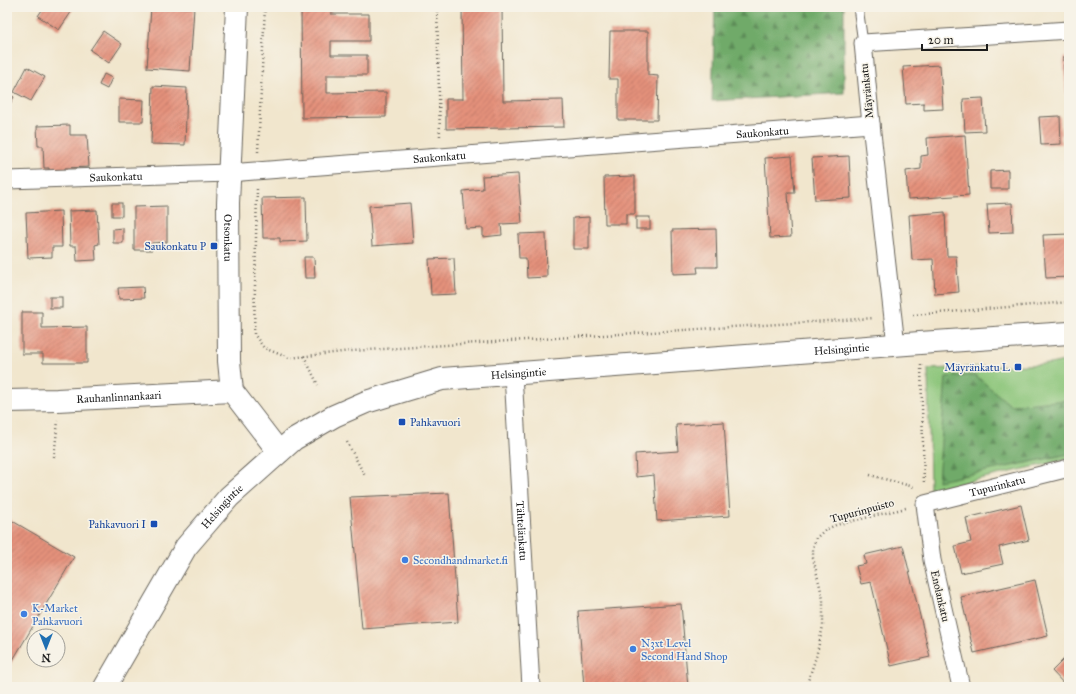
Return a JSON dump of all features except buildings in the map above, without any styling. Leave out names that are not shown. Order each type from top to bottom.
[{"type":"main road","name":"Otsonkatu","points":[[232,391],[229,362],[229,174],[237,7]]},
{"type":"main road","name":"Helsingintie","points":[[105,687],[186,547],[229,498],[294,439],[334,416],[366,402],[442,380],[1069,333]]},
{"type":"main road","name":"Rauhanlinnankaari","points":[[7,402],[232,391]]},
{"type":"main road","points":[[232,391],[279,452]]},
{"type":"street","points":[[863,43],[1069,30]]},
{"type":"street","name":"Mäyränkatu","points":[[863,43],[896,345]]},
{"type":"street","name":"Saukonkatu","points":[[7,180],[229,174],[871,124]]},
{"type":"street","name":"Tähtelänkatu","points":[[512,374],[531,687]]},
{"type":"street","name":"Tupurinkatu","points":[[924,497],[1069,468]]},
{"type":"street","name":"Enolankatu","points":[[924,497],[932,560],[961,687]]},
{"type":"lane","points":[[858,7],[863,43]]},
{"type":"path","points":[[265,7],[257,171],[254,334],[264,348],[289,358],[351,351],[893,316],[1069,302]]},
{"type":"path","points":[[437,7],[440,157]]},
{"type":"path","points":[[870,475],[924,497],[922,371],[920,343]]},
{"type":"path","points":[[304,356],[318,385]]},
{"type":"path","points":[[54,457],[58,421]]},
{"type":"path","points":[[347,442],[365,476]]},
{"type":"path","name":"Tupurinpuisto","points":[[806,687],[816,657],[823,626],[822,599],[813,558],[813,548],[816,538],[824,530],[836,525],[924,497]]},
{"type":"green space","points":[[715,7],[844,7],[844,93],[712,101]]},
{"type":"green space","points":[[1069,360],[1069,459],[930,490],[928,369],[1050,364]]},
{"type":"green space","points":[[975,375],[1010,405],[1069,400],[1069,454],[938,481],[946,377]]},
{"type":"place","name":"Saukonkatu P","points":[[214,246]]},
{"type":"place","name":"Mäyränkatu L","points":[[1018,367]]},
{"type":"place","name":"Pahkavuori","points":[[402,422]]},
{"type":"place","name":"Pahkavuori I","points":[[154,524]]},
{"type":"place","name":"Secondhandmarket.fi","points":[[405,560]]},
{"type":"place","name":"K-Market Pahkavuori","points":[[24,614]]},
{"type":"place","name":"N3xt Level Second Hand Shop","points":[[633,649]]}]
